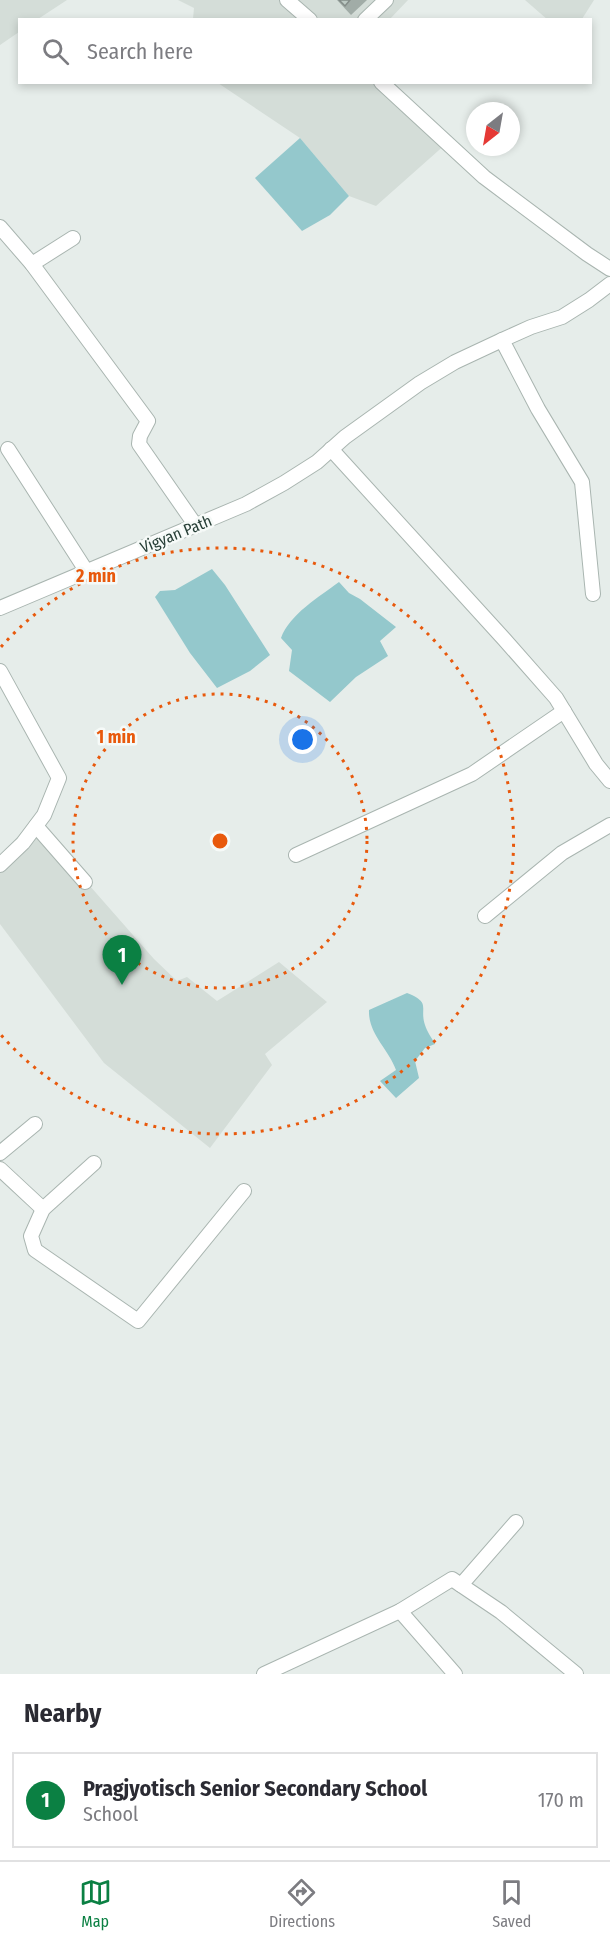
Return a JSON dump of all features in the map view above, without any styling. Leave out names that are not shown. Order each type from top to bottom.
[{"type":"street","points":[[287,0],[308,18]]},
{"type":"street","points":[[367,18],[386,0]]},
{"type":"street","points":[[383,84],[484,177],[610,269]]},
{"type":"street","points":[[0,227],[32,264],[148,421],[140,436],[139,444],[196,526]]},
{"type":"street","points":[[32,264],[73,238]]},
{"type":"street","name":"Vigyan Path","points":[[0,608],[246,504],[317,462],[345,437],[420,383],[502,340],[562,317],[610,284]]},
{"type":"street","points":[[502,340],[538,410],[582,482],[593,594]]},
{"type":"street","points":[[8,449],[87,572]]},
{"type":"street","points":[[331,449],[556,698],[596,764],[610,781]]},
{"type":"street","points":[[0,670],[59,778],[44,816],[23,843],[0,865]]},
{"type":"street","points":[[296,855],[472,774],[564,711]]},
{"type":"street","points":[[485,916],[562,854],[610,825]]},
{"type":"street","points":[[36,826],[85,882]]},
{"type":"street","points":[[0,1153],[35,1124]]},
{"type":"street","points":[[94,1163],[43,1209],[31,1236],[35,1250],[138,1321],[244,1191]]},
{"type":"street","points":[[0,1169],[43,1209]]},
{"type":"street","points":[[461,1586],[516,1522]]},
{"type":"street","points":[[264,1674],[400,1611],[452,1579],[501,1612],[576,1674]]},
{"type":"street","points":[[400,1611],[455,1674]]},
{"type":"shaded area","points":[[0,0],[67,0],[40,18],[18,18],[18,33],[0,45]]},
{"type":"shaded area","points":[[178,0],[408,0],[391,18],[193,18],[194,8]]},
{"type":"shaded area","points":[[525,0],[594,0],[583,18],[546,18]]},
{"type":"shaded area","points":[[219,84],[382,84],[447,143],[376,206],[349,196],[300,138]]},
{"type":"shaded area","points":[[32,820],[154,959],[177,981],[187,977],[217,1001],[279,962],[327,1002],[265,1054],[272,1065],[210,1148],[104,1063],[0,924],[0,857]]},
{"type":"water","points":[[300,138],[349,196],[330,215],[302,231],[255,178]]},
{"type":"water","points":[[212,569],[225,585],[270,655],[250,671],[217,688],[190,653],[155,597],[160,591],[175,590]]},
{"type":"water","points":[[339,582],[349,593],[396,627],[380,641],[388,656],[356,677],[330,702],[289,671],[292,650],[281,638],[285,629],[298,614]]},
{"type":"water","points":[[407,993],[422,1003],[425,1025],[435,1044],[425,1048],[415,1061],[419,1078],[396,1098],[380,1081],[396,1070],[375,1034],[369,1010]]},
{"type":"building","points":[[339,0],[350,0],[345,6]]},
{"type":"place","name":"Pragjyotisch Senior Secondary School","points":[[122,985]]}]
